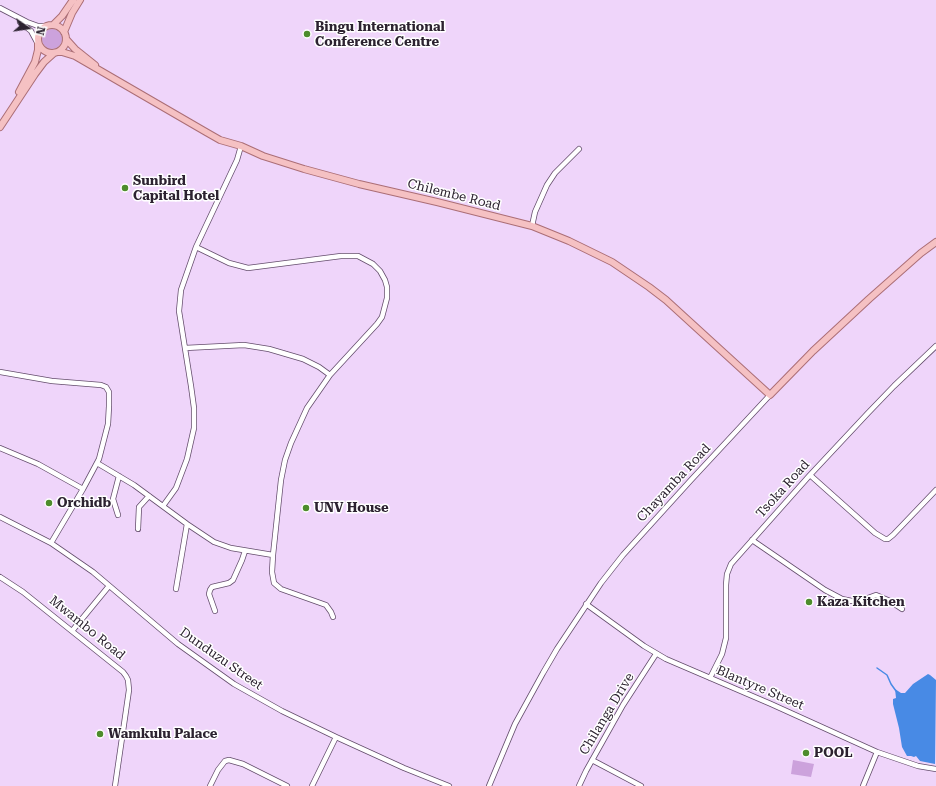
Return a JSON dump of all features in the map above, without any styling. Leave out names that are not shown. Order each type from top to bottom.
[{"type":"main road","points":[[10,112],[35,62],[38,50],[39,34],[62,16],[72,0]]},
{"type":"main road","points":[[0,127],[34,74],[44,62],[65,45],[65,35],[72,13],[80,0]]},
{"type":"main road","points":[[49,26],[59,27],[75,49],[103,71]]},
{"type":"main road","points":[[38,44],[44,52],[68,53],[103,71]]},
{"type":"main road","name":"Chilembe Road","points":[[103,71],[220,140],[304,169],[532,226],[552,233],[592,252],[612,262],[649,287],[684,315],[770,395]]},
{"type":"main road","name":"Chayamba Road","points":[[770,395],[813,351],[869,299],[921,253],[936,242]]},
{"type":"street","points":[[0,8],[32,24],[49,26]]},
{"type":"street","points":[[11,14],[31,31],[38,44]]},
{"type":"street","points":[[163,506],[176,488],[188,459],[192,438],[194,408],[180,315],[180,301],[184,282],[196,247],[241,146]]},
{"type":"street","points":[[532,226],[535,212],[547,185],[558,169],[579,149]]},
{"type":"street","points":[[196,247],[229,263],[248,268],[351,255],[364,258],[373,264],[380,271],[387,286],[385,310],[377,324],[330,375],[307,408],[298,424],[285,460],[278,506],[272,578],[277,586],[326,605],[334,617]]},
{"type":"street","points":[[185,348],[244,345],[269,349],[303,359],[319,367],[330,375]]},
{"type":"street","name":"Tsoka Road","points":[[710,678],[722,654],[726,638],[726,585],[729,569],[736,558],[810,475],[894,386],[936,346]]},
{"type":"street","points":[[0,372],[52,381],[101,385],[106,387],[110,397],[108,424],[97,463],[83,490],[51,543]]},
{"type":"street","name":"Chayamba Road","points":[[489,786],[503,751],[529,698],[557,649],[601,583],[623,555],[770,395]]},
{"type":"street","points":[[0,448],[38,464],[83,490]]},
{"type":"street","points":[[97,463],[120,476],[209,539],[220,544],[245,551],[273,555]]},
{"type":"street","points":[[810,475],[875,533],[885,539],[888,539],[893,535],[936,490]]},
{"type":"street","points":[[118,515],[113,499],[120,476]]},
{"type":"street","points":[[138,530],[139,507],[149,496]]},
{"type":"street","name":"Dunduzu Street","points":[[0,517],[51,543],[92,572],[178,644],[216,672],[269,704],[404,768],[449,786]]},
{"type":"street","points":[[176,589],[187,524]]},
{"type":"street","points":[[752,540],[825,590],[842,599],[857,602],[876,595],[890,600],[902,609]]},
{"type":"street","points":[[215,611],[209,594],[210,590],[212,587],[229,583],[233,580],[245,551]]},
{"type":"street","name":"Mwambo Road","points":[[0,577],[23,592],[72,630],[123,672],[128,680],[129,690],[115,786]]},
{"type":"street","points":[[72,630],[109,586]]},
{"type":"street","name":"Blantyre Street","points":[[586,604],[656,654],[877,752],[913,764],[936,769]]},
{"type":"street","name":"Chilanga Drive","points":[[579,786],[623,705],[656,654]]},
{"type":"street","points":[[312,786],[336,737]]},
{"type":"street","points":[[863,786],[877,752]]},
{"type":"street","points":[[210,786],[218,770],[225,761],[228,760],[243,764],[287,786]]},
{"type":"street","points":[[592,760],[641,786]]},
{"type":"shaded area","points":[[52,29],[59,32],[62,39],[59,46],[52,49],[45,46],[42,39],[45,32]]},
{"type":"shaded area","points":[[793,760],[814,764],[811,777],[791,774]]},
{"type":"water","points":[[928,674],[936,680],[935,764],[920,761],[916,756],[907,756],[902,747],[893,704],[893,699],[896,698],[895,689],[901,693],[905,693],[913,684]]},
{"type":"waterway","points":[[877,668],[887,675],[896,691]]},
{"type":"place","name":"Bingu International Conference Centre","points":[[307,34]]},
{"type":"place","name":"Sunbird Capital Hotel","points":[[125,188]]},
{"type":"place","name":"Orchidb","points":[[49,503]]},
{"type":"place","name":"UNV House","points":[[306,508]]},
{"type":"place","name":"Kaza Kitchen","points":[[809,602]]},
{"type":"place","name":"Wamkulu Palace","points":[[100,734]]},
{"type":"place","name":"POOL","points":[[806,753]]}]
